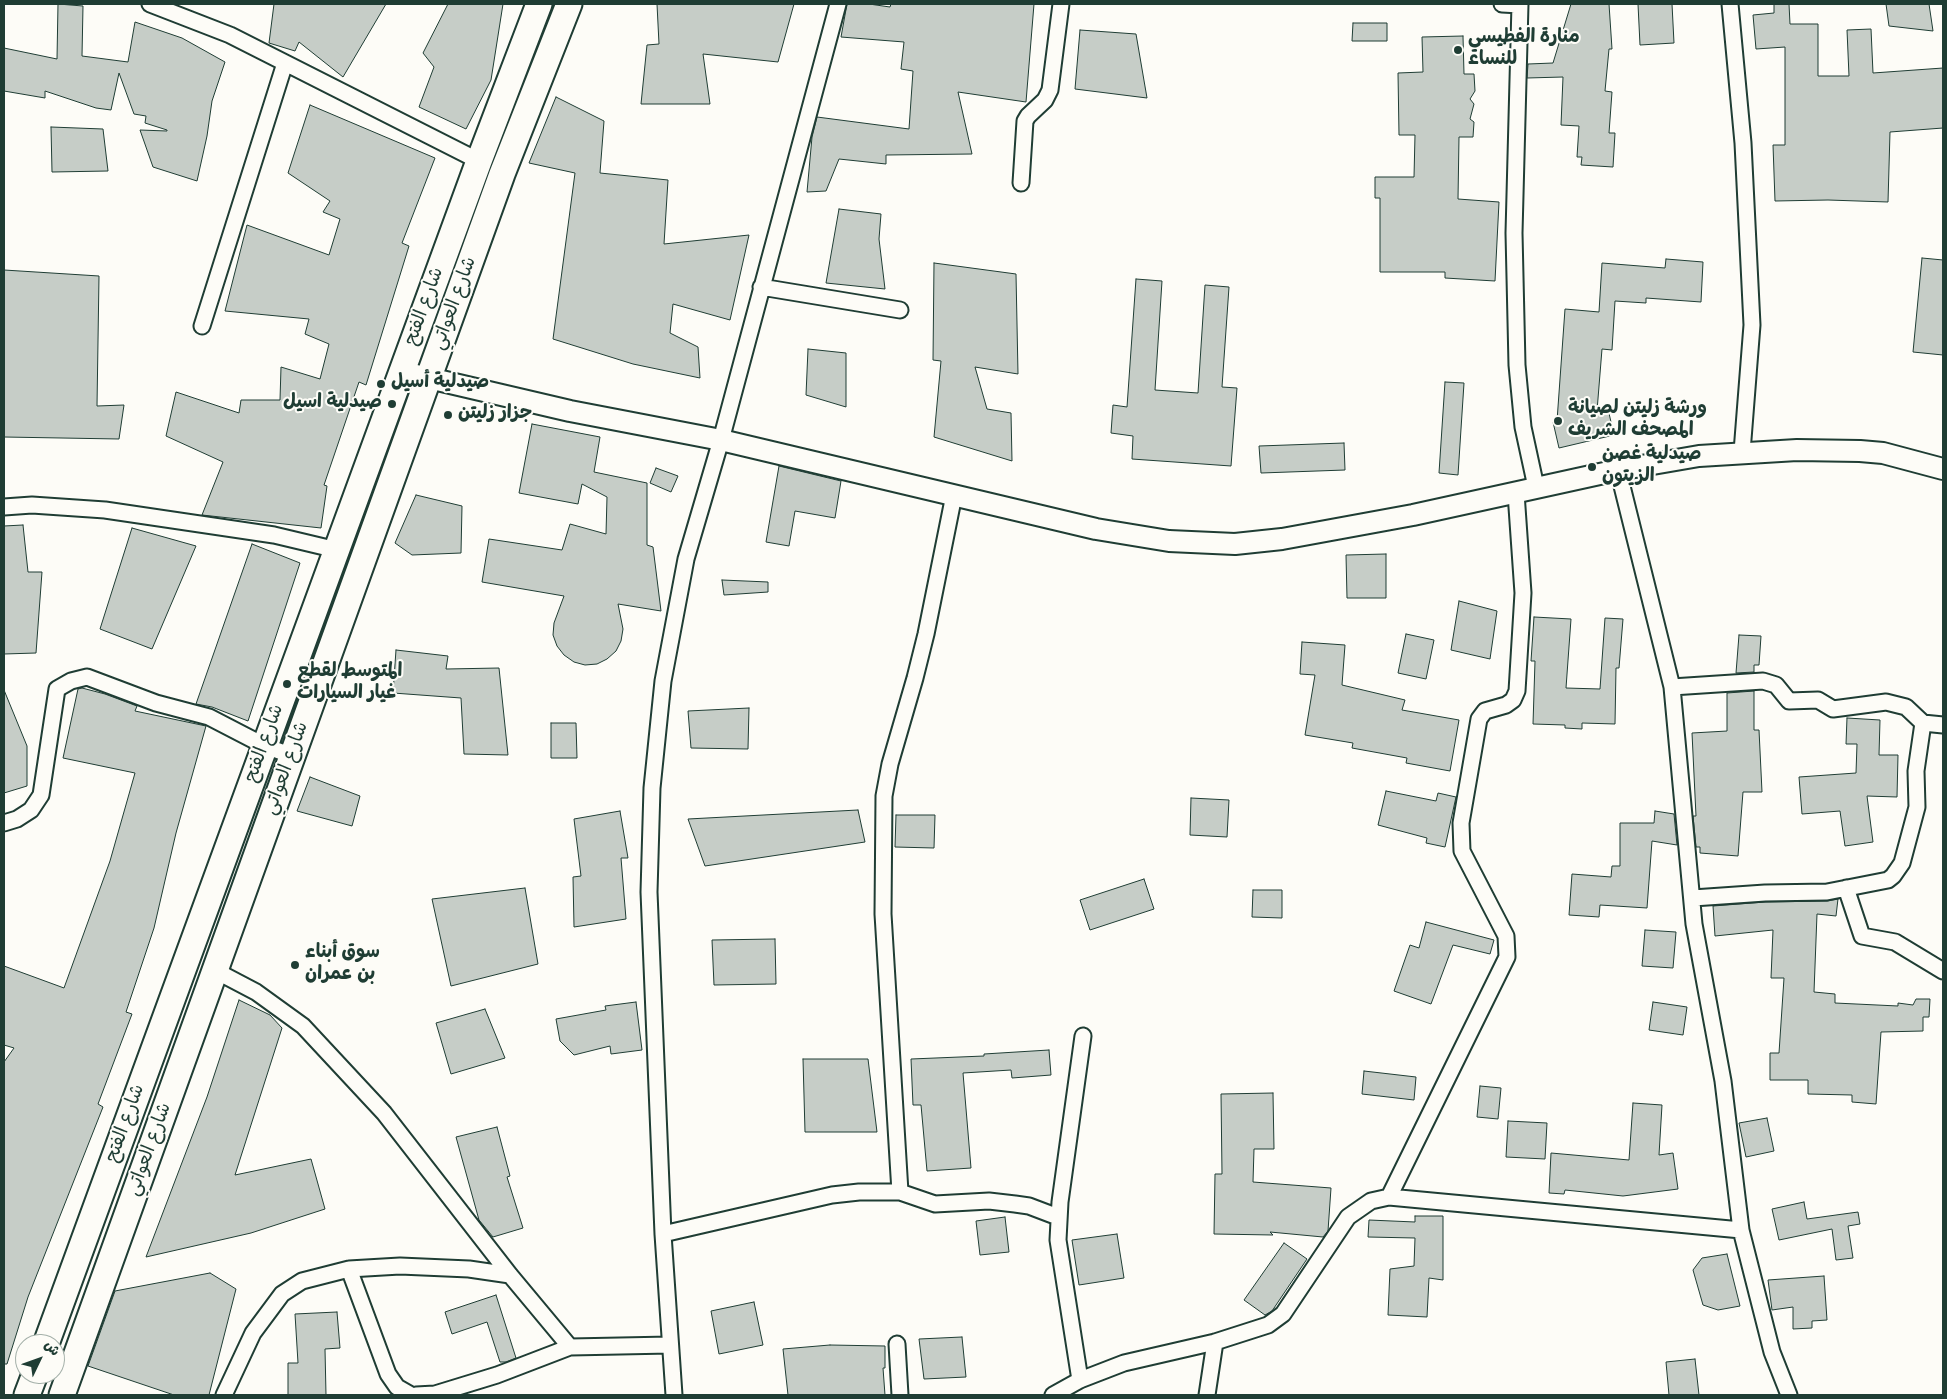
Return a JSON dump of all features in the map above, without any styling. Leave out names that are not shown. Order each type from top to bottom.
[{"type":"main road","name":"شارع الفتح","points":[[50,1334],[479,161],[539,4]]},
{"type":"main road","name":"شارع العواتي","points":[[62,1395],[502,174],[569,4]]},
{"type":"street","points":[[150,4],[230,35],[479,161]]},
{"type":"street","points":[[674,1395],[663,1234],[649,892],[652,788],[663,681],[686,559],[721,440],[838,4]]},
{"type":"street","points":[[1022,183],[1025,121],[1045,100],[1050,90],[1061,4]]},
{"type":"street","points":[[1502,4],[1520,4],[1514,233],[1516,365],[1523,427],[1536,487]]},
{"type":"street","points":[[1730,4],[1743,143],[1752,325],[1742,452]]},
{"type":"street","points":[[202,326],[285,63]]},
{"type":"street","points":[[761,287],[900,310]]},
{"type":"street","points":[[402,372],[570,411],[721,440],[1096,528],[1169,541],[1235,544],[1282,539],[1516,493],[1618,470],[1700,456],[1742,452],[1860,450],[1883,453],[1943,469]]},
{"type":"street","points":[[1618,470],[1672,687],[1694,924],[1723,1082],[1741,1230],[1772,1352],[1789,1395]]},
{"type":"street","points":[[1389,1197],[1507,957],[1506,936],[1462,850],[1461,822],[1479,718],[1485,712],[1506,705],[1513,700],[1517,691],[1523,593],[1516,493]]},
{"type":"street","points":[[900,1192],[883,914],[884,796],[890,764],[916,678],[954,495]]},
{"type":"street","points":[[4,507],[32,505],[105,510],[274,535],[337,550]]},
{"type":"street","points":[[4,823],[17,819],[32,810],[41,795],[57,689],[71,681],[87,677],[156,704],[209,716],[265,746],[293,756]]},
{"type":"street","points":[[1672,687],[1763,681],[1776,686],[1790,701],[1818,700],[1833,709],[1886,702],[1906,707],[1923,724],[1943,725]]},
{"type":"street","points":[[1693,898],[1827,892],[1888,880],[1902,863],[1917,808],[1916,771],[1923,724]]},
{"type":"street","points":[[1846,888],[1862,936],[1895,942],[1943,971]]},
{"type":"street","points":[[216,971],[256,992],[303,1026],[384,1113],[510,1275],[570,1347]]},
{"type":"street","points":[[1080,1380],[1058,1240],[1058,1217],[1083,1036]]},
{"type":"street","points":[[663,1234],[832,1195],[859,1192],[900,1192],[935,1204],[988,1201],[1016,1204],[1029,1206],[1058,1217]]},
{"type":"street","points":[[1053,1395],[1080,1380],[1124,1363],[1214,1342],[1268,1326],[1283,1314],[1348,1217],[1371,1201],[1389,1197],[1741,1230]]},
{"type":"street","points":[[224,1395],[253,1332],[282,1294],[302,1281],[349,1269],[400,1266],[469,1269],[510,1275]]},
{"type":"street","points":[[349,1269],[388,1374],[397,1388],[411,1395]]},
{"type":"street","points":[[1207,1395],[1214,1342]]},
{"type":"street","points":[[416,1395],[435,1394],[497,1375],[570,1347],[670,1344]]},
{"type":"street","points":[[897,1344],[900,1395]]},
{"type":"building","points":[[58,4],[83,6],[82,56],[128,62],[135,22],[182,38],[225,62],[212,101],[207,136],[197,181],[153,167],[140,130],[167,130],[145,123],[146,116],[134,114],[119,73],[111,110],[96,108],[45,91],[45,98],[4,91],[4,48],[57,59]]},
{"type":"building","points":[[274,4],[386,4],[343,77],[299,42],[295,51],[269,43]]},
{"type":"building","points":[[448,4],[503,4],[491,80],[466,129],[419,107],[434,67],[423,53]]},
{"type":"building","points":[[657,4],[794,4],[778,62],[703,54],[710,104],[641,104],[647,45],[659,44]]},
{"type":"building","points":[[847,4],[869,4],[890,7],[891,4],[1034,4],[1026,102],[958,92],[972,154],[886,155],[886,164],[839,159],[826,191],[807,192],[812,137],[817,117],[909,129],[913,71],[901,69],[904,42],[841,37]]},
{"type":"building","points":[[1571,4],[1609,4],[1612,49],[1609,49],[1605,91],[1612,92],[1609,133],[1615,133],[1613,167],[1581,165],[1582,157],[1577,157],[1579,126],[1561,125],[1563,77],[1527,78],[1528,64],[1553,63]]},
{"type":"building","points":[[1638,4],[1672,4],[1674,43],[1640,45]]},
{"type":"building","points":[[1774,4],[1789,4],[1790,24],[1818,24],[1818,76],[1849,76],[1847,30],[1871,29],[1873,73],[1943,68],[1943,128],[1890,132],[1888,202],[1775,201],[1773,145],[1785,145],[1785,47],[1756,49],[1753,15],[1774,13]]},
{"type":"building","points":[[1886,4],[1929,4],[1933,31],[1889,26]]},
{"type":"building","points":[[1353,23],[1387,23],[1387,41],[1352,41]]},
{"type":"building","points":[[1080,30],[1136,34],[1147,98],[1075,89]]},
{"type":"building","points":[[1463,36],[1464,74],[1474,74],[1475,91],[1470,99],[1474,104],[1470,119],[1474,122],[1473,137],[1459,137],[1458,199],[1499,202],[1495,281],[1445,278],[1445,272],[1380,272],[1380,198],[1375,198],[1375,177],[1414,177],[1415,135],[1399,135],[1398,73],[1423,72],[1422,37]]},
{"type":"building","points":[[556,97],[604,121],[600,173],[668,180],[664,244],[749,235],[730,320],[673,304],[670,333],[698,347],[700,378],[633,364],[553,339],[575,173],[529,163]]},
{"type":"building","points":[[310,105],[435,158],[402,243],[409,246],[366,385],[359,382],[324,485],[327,486],[321,528],[202,515],[223,462],[166,436],[176,392],[239,413],[241,400],[280,400],[281,367],[320,379],[329,344],[305,334],[309,319],[225,311],[247,225],[329,255],[340,219],[323,212],[330,201],[288,173]]},
{"type":"building","points":[[51,127],[103,129],[108,171],[52,172]]},
{"type":"building","points":[[839,209],[881,214],[879,239],[885,289],[826,283]]},
{"type":"building","points":[[1922,258],[1943,260],[1943,355],[1913,352]]},
{"type":"building","points":[[1666,259],[1703,262],[1701,302],[1646,298],[1646,303],[1615,301],[1612,350],[1602,349],[1597,411],[1608,409],[1614,435],[1559,448],[1553,422],[1557,421],[1565,309],[1599,312],[1602,263],[1665,268]]},
{"type":"building","points":[[934,263],[1016,274],[1018,374],[975,367],[987,409],[1011,413],[1012,461],[934,437],[941,361],[933,360]]},
{"type":"building","points":[[4,270],[99,276],[97,406],[124,405],[119,439],[4,437]]},
{"type":"building","points":[[1136,279],[1162,281],[1155,390],[1198,393],[1205,285],[1229,287],[1222,387],[1237,388],[1231,466],[1132,459],[1133,436],[1111,433],[1113,405],[1127,407]]},
{"type":"building","points":[[808,349],[846,353],[846,407],[806,395]]},
{"type":"building","points":[[1445,382],[1464,383],[1458,475],[1439,473]]},
{"type":"building","points":[[532,424],[600,437],[594,472],[647,483],[647,545],[653,547],[661,611],[618,604],[623,629],[621,641],[616,651],[607,659],[597,664],[585,665],[574,662],[564,655],[557,646],[553,635],[554,623],[564,596],[482,582],[489,539],[562,550],[570,524],[606,534],[607,497],[582,484],[578,504],[519,493]]},
{"type":"building","points":[[1344,443],[1345,470],[1261,473],[1259,446]]},
{"type":"building","points":[[779,466],[841,481],[835,518],[795,511],[789,546],[766,542]]},
{"type":"building","points":[[656,468],[678,476],[671,492],[650,483]]},
{"type":"building","points":[[416,495],[462,506],[461,553],[412,555],[395,543]]},
{"type":"building","points":[[23,525],[28,572],[42,572],[36,653],[4,654],[4,526]]},
{"type":"building","points":[[132,528],[196,546],[152,649],[100,629]]},
{"type":"building","points":[[252,544],[300,563],[248,721],[212,707],[196,704]]},
{"type":"building","points":[[1386,554],[1386,598],[1347,598],[1346,555]]},
{"type":"building","points":[[722,580],[768,582],[768,592],[724,595]]},
{"type":"building","points":[[1459,601],[1497,611],[1490,659],[1451,650]]},
{"type":"building","points":[[1534,617],[1571,619],[1566,688],[1600,689],[1605,618],[1623,619],[1619,668],[1616,668],[1615,724],[1582,723],[1582,729],[1565,728],[1565,725],[1533,724],[1535,661],[1531,661]]},
{"type":"building","points":[[1406,634],[1434,640],[1426,679],[1398,673]]},
{"type":"building","points":[[1739,635],[1761,636],[1759,665],[1754,665],[1754,672],[1736,673]]},
{"type":"building","points":[[1302,642],[1345,645],[1342,685],[1405,700],[1402,710],[1459,720],[1450,771],[1406,763],[1407,758],[1352,748],[1353,743],[1305,735],[1315,675],[1300,674]]},
{"type":"building","points":[[396,650],[448,656],[446,669],[499,668],[508,755],[464,754],[461,698],[393,693]]},
{"type":"building","points":[[82,688],[105,694],[137,706],[135,711],[206,726],[176,833],[154,928],[126,1012],[132,1014],[98,1104],[103,1107],[28,1297],[7,1364],[4,1364],[4,1062],[14,1048],[4,1045],[4,966],[64,988],[110,861],[135,773],[63,758],[78,689]]},
{"type":"building","points":[[4,690],[27,746],[27,786],[4,793]]},
{"type":"building","points":[[1754,691],[1754,730],[1759,730],[1762,792],[1743,792],[1738,856],[1700,853],[1700,847],[1696,847],[1693,816],[1696,816],[1692,733],[1727,731],[1727,693]]},
{"type":"building","points":[[749,708],[748,749],[691,748],[688,711]]},
{"type":"building","points":[[1847,718],[1880,720],[1879,755],[1898,755],[1897,797],[1867,796],[1873,842],[1845,846],[1840,811],[1802,814],[1799,777],[1856,773],[1857,744],[1846,744]]},
{"type":"building","points":[[551,723],[576,723],[577,758],[551,758]]},
{"type":"building","points":[[310,777],[360,796],[352,826],[297,811]]},
{"type":"building","points":[[1386,791],[1436,801],[1438,793],[1456,797],[1445,847],[1426,843],[1427,838],[1378,825]]},
{"type":"building","points":[[1191,798],[1229,800],[1227,837],[1190,835]]},
{"type":"building","points":[[858,810],[865,842],[705,866],[688,819]]},
{"type":"building","points":[[620,811],[628,858],[621,858],[626,919],[574,927],[573,877],[581,876],[574,819]]},
{"type":"building","points":[[1655,811],[1674,814],[1677,845],[1652,841],[1647,908],[1600,905],[1599,917],[1569,915],[1572,874],[1611,877],[1612,866],[1620,866],[1620,823],[1654,823]]},
{"type":"building","points":[[896,815],[935,815],[934,848],[895,847]]},
{"type":"building","points":[[1144,879],[1154,909],[1090,930],[1080,900]]},
{"type":"building","points":[[525,888],[538,964],[451,986],[432,899]]},
{"type":"building","points":[[1253,890],[1282,890],[1282,918],[1252,917]]},
{"type":"building","points":[[1838,899],[1836,916],[1817,914],[1814,992],[1835,994],[1835,1003],[1898,1006],[1898,1003],[1913,1005],[1916,999],[1930,999],[1929,1017],[1923,1017],[1923,1031],[1881,1032],[1876,1104],[1852,1102],[1852,1095],[1808,1094],[1808,1080],[1770,1080],[1770,1053],[1779,1053],[1784,978],[1771,978],[1773,930],[1715,936],[1713,906]]},
{"type":"building","points":[[1426,922],[1494,940],[1490,954],[1453,945],[1431,1004],[1394,991],[1410,945],[1419,948]]},
{"type":"building","points":[[1645,930],[1676,932],[1673,968],[1642,966]]},
{"type":"building","points":[[775,939],[776,984],[714,985],[712,940]]},
{"type":"building","points":[[239,1000],[270,1015],[282,1028],[235,1175],[311,1159],[325,1209],[251,1233],[146,1257],[207,1097]]},
{"type":"building","points":[[636,1002],[642,1050],[611,1054],[610,1046],[574,1055],[560,1041],[556,1019],[606,1010],[605,1006]]},
{"type":"building","points":[[1653,1002],[1687,1007],[1683,1035],[1649,1030]]},
{"type":"building","points":[[485,1009],[505,1058],[451,1074],[436,1023]]},
{"type":"building","points":[[1049,1050],[1051,1075],[1012,1078],[1011,1070],[963,1073],[971,1168],[927,1171],[921,1105],[913,1105],[911,1059],[984,1056],[984,1054]]},
{"type":"building","points":[[803,1059],[868,1059],[877,1132],[805,1132]]},
{"type":"building","points":[[1364,1071],[1416,1077],[1414,1100],[1362,1094]]},
{"type":"building","points":[[1480,1086],[1501,1088],[1498,1119],[1477,1117]]},
{"type":"building","points":[[1273,1093],[1274,1149],[1254,1149],[1253,1182],[1331,1188],[1328,1231],[1323,1237],[1270,1232],[1273,1235],[1214,1234],[1215,1174],[1222,1174],[1221,1094]]},
{"type":"building","points":[[1633,1103],[1662,1105],[1659,1155],[1673,1153],[1678,1189],[1623,1196],[1565,1190],[1564,1194],[1549,1193],[1551,1153],[1629,1160]]},
{"type":"building","points":[[1767,1118],[1774,1151],[1746,1157],[1739,1123]]},
{"type":"building","points":[[1508,1121],[1547,1123],[1545,1159],[1506,1157]]},
{"type":"building","points":[[497,1127],[510,1176],[507,1177],[523,1228],[493,1237],[479,1220],[456,1137]]},
{"type":"building","points":[[1804,1202],[1807,1219],[1858,1212],[1860,1224],[1848,1226],[1853,1258],[1836,1260],[1832,1229],[1779,1240],[1772,1209]]},
{"type":"building","points":[[1415,1216],[1443,1216],[1443,1280],[1429,1278],[1427,1317],[1388,1315],[1390,1269],[1414,1266],[1415,1238],[1368,1237],[1369,1220],[1415,1222]]},
{"type":"building","points":[[1005,1217],[1009,1252],[980,1255],[976,1221]]},
{"type":"building","points":[[1117,1234],[1124,1278],[1079,1285],[1072,1240]]},
{"type":"building","points":[[1284,1243],[1307,1259],[1272,1311],[1265,1315],[1244,1300]]},
{"type":"building","points":[[1727,1254],[1740,1306],[1718,1310],[1703,1305],[1693,1270],[1702,1258]]},
{"type":"building","points":[[210,1273],[236,1289],[209,1395],[174,1395],[88,1366],[115,1291]]},
{"type":"building","points":[[1824,1276],[1827,1320],[1812,1321],[1812,1328],[1793,1329],[1793,1307],[1772,1310],[1768,1280]]},
{"type":"building","points":[[496,1295],[516,1358],[506,1362],[500,1362],[487,1322],[452,1334],[445,1312]]},
{"type":"building","points":[[754,1302],[763,1345],[719,1354],[711,1311]]},
{"type":"building","points":[[337,1312],[340,1348],[325,1349],[326,1395],[288,1395],[288,1363],[298,1363],[295,1314]]},
{"type":"building","points":[[962,1337],[966,1377],[924,1379],[919,1339]]},
{"type":"building","points":[[830,1345],[885,1346],[885,1368],[883,1368],[885,1395],[788,1395],[783,1349]]},
{"type":"building","points":[[1695,1359],[1699,1395],[1669,1395],[1666,1362]]},
{"type":"place","name":"منارة الفطيسي للنساء","points":[[1458,50]]},
{"type":"place","name":"صيدلية أسيل","points":[[381,384]]},
{"type":"place","name":"صيدلية اسيل","points":[[392,404]]},
{"type":"place","name":"جزار زليتن","points":[[448,415]]},
{"type":"place","name":"ورشة زليتن لصيانة المصحف الشريف","points":[[1558,421]]},
{"type":"place","name":"صيدلية غصن الزيتون","points":[[1592,467]]},
{"type":"place","name":"المتوسط لقطع غيار السيارات","points":[[287,684]]},
{"type":"place","name":"سوق أبناء بن عمران","points":[[295,965]]}]
